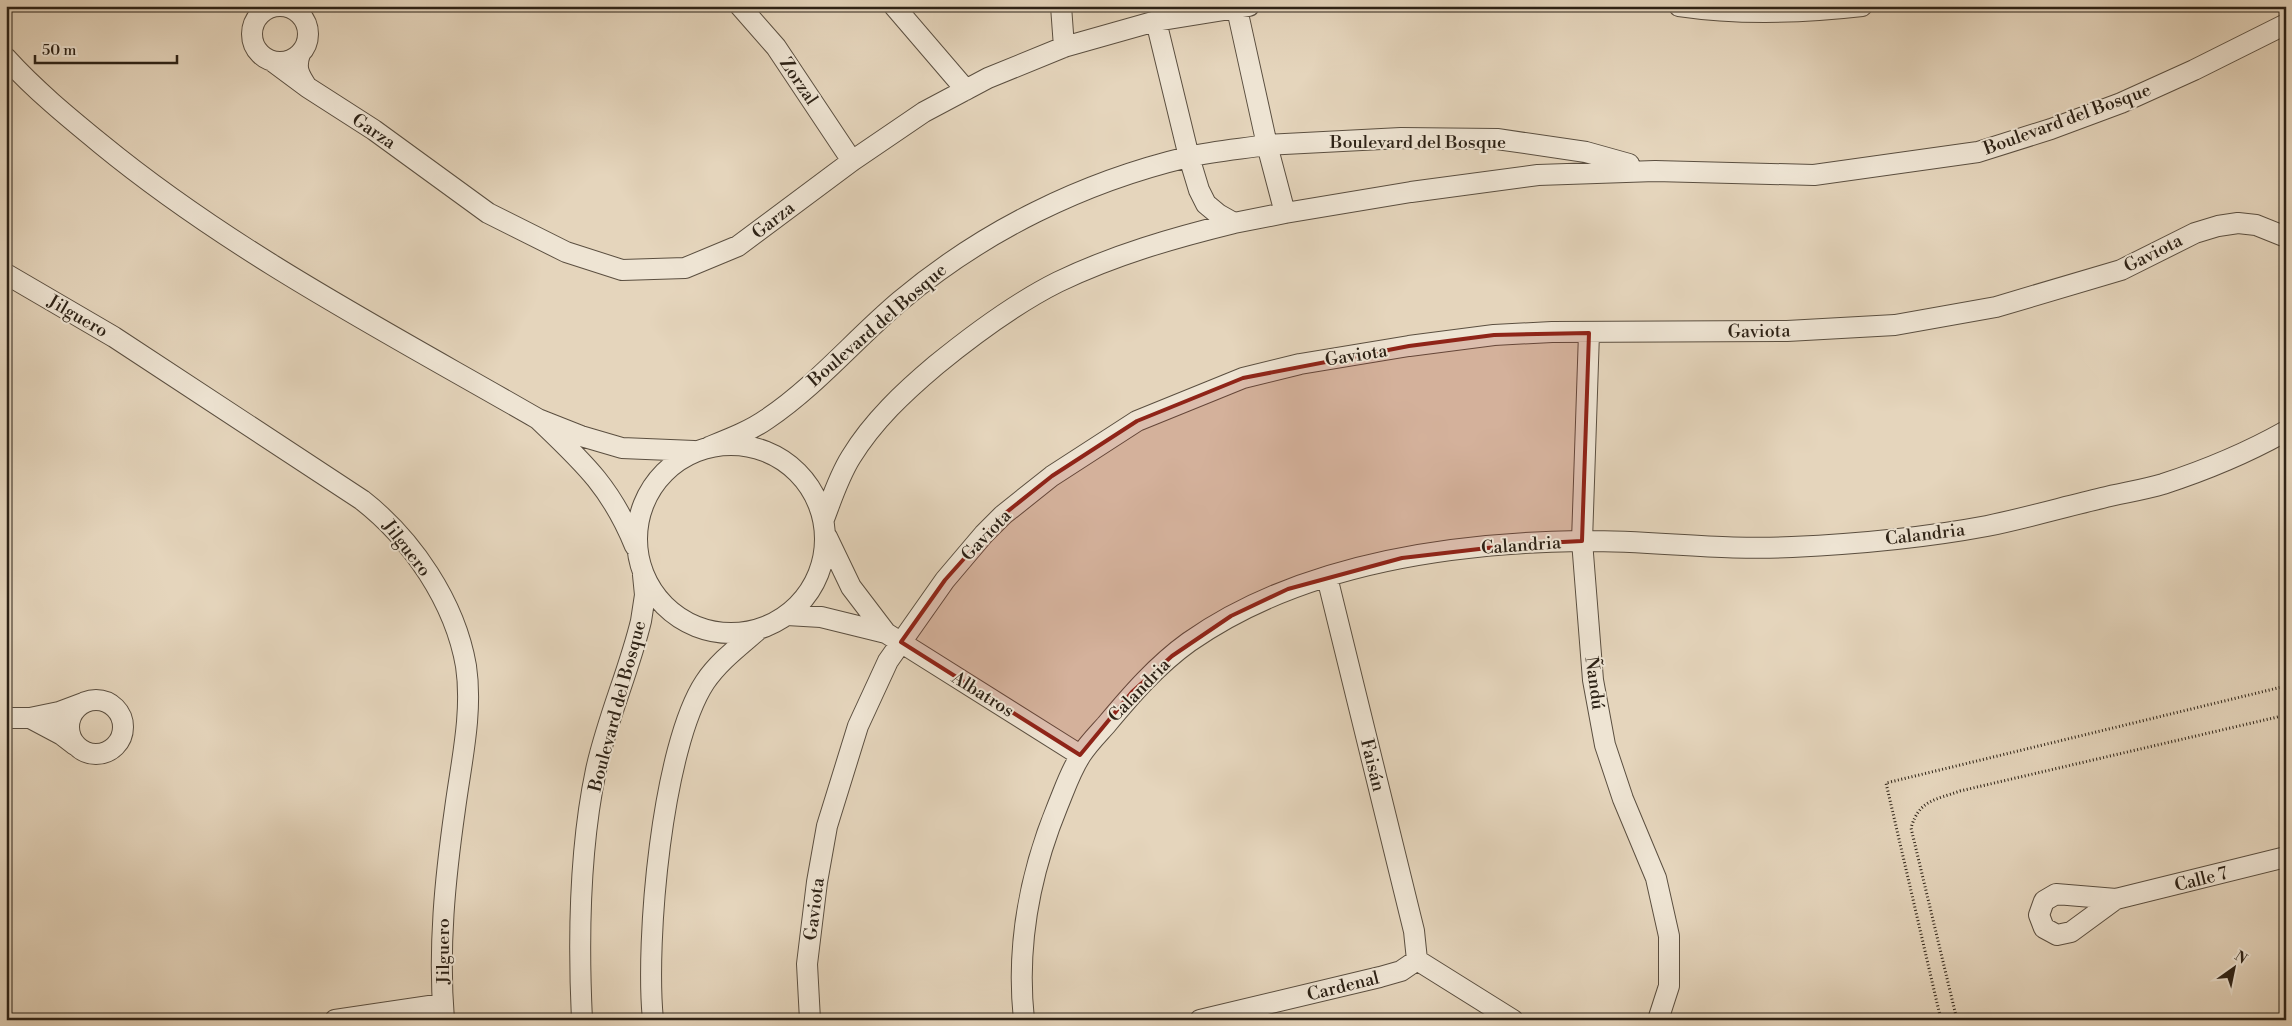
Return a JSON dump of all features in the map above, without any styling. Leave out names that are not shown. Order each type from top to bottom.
[{"type":"street","points":[[300,54],[286,61],[272,60],[264,57],[254,46],[252,31],[257,17],[269,8],[284,6],[298,13],[303,18],[308,33],[307,40],[296,65],[298,74],[307,87]]},
{"type":"street","name":"Zorzal","points":[[740,6],[776,47],[852,160]]},
{"type":"street","points":[[894,6],[966,90]]},
{"type":"street","points":[[1061,6],[1064,47]]},
{"type":"street","points":[[1679,6],[1719,11],[1806,12],[1862,6]]},
{"type":"street","name":"Garza","points":[[272,60],[307,87],[374,130],[488,213],[566,252],[622,270],[684,268],[738,246],[852,160],[924,112],[966,90],[1064,47],[1156,22],[1243,7]]},
{"type":"street","points":[[1243,7],[1267,145],[1285,213]]},
{"type":"street","points":[[1156,22],[1199,190],[1206,204],[1218,214],[1234,223]]},
{"type":"street","name":"Boulevard del Bosque","points":[[1234,223],[1420,190],[1538,175],[1655,170],[1814,175],[1978,152],[2050,129],[2121,103],[2194,70],[2286,24]]},
{"type":"street","points":[[6,58],[47,100],[120,160],[233,242],[538,419],[581,436],[622,448],[702,449],[742,445],[774,455],[801,475],[811,488],[825,527],[851,586],[893,637]]},
{"type":"street","name":"Boulevard del Bosque","points":[[582,1020],[580,938],[582,877],[587,830],[596,770],[641,621],[645,595],[638,528],[646,499],[662,474],[702,449],[766,420],[783,408],[900,301],[942,267],[981,241],[1019,220],[1062,200],[1111,181],[1189,156],[1267,145],[1401,138],[1497,140],[1586,152],[1655,170]]},
{"type":"street","points":[[538,419],[590,470],[608,492],[622,516],[641,564],[659,598],[683,619],[697,626],[720,632],[744,632],[759,629],[787,615],[799,605],[816,580],[822,566],[825,527],[840,478],[868,432],[923,376],[988,324],[1057,283],[1095,266],[1162,242],[1234,223]]},
{"type":"street","name":"Gaviota","points":[[810,1020],[807,964],[817,882],[828,826],[858,726],[888,661],[893,637],[1003,515],[1052,476],[1136,420],[1243,378],[1300,364],[1410,346],[1494,335],[1552,332],[1788,331],[1896,325],[1996,307],[2121,270],[2194,232],[2218,226],[2238,223],[2256,225],[2286,237]]},
{"type":"street","name":"Jilguero","points":[[6,274],[114,337],[362,500],[382,516],[401,537],[433,581],[462,648],[468,690],[463,752],[446,876],[443,919],[444,1012]]},
{"type":"street","name":"Ñandú","points":[[1589,333],[1582,541],[1593,680],[1605,745],[1623,799],[1656,878],[1669,936],[1669,986],[1658,1020]]},
{"type":"street","name":"Calandria","points":[[1024,1020],[1021,956],[1030,893],[1055,812],[1080,755],[1132,692],[1190,641],[1250,606],[1288,589],[1327,577],[1402,558],[1456,550],[1582,541],[1705,547],[1790,547],[1916,536],[1961,530],[2161,485],[2225,462],[2286,431]]},
{"type":"street","name":"Faisán","points":[[1327,577],[1418,957]]},
{"type":"street","points":[[787,615],[821,617],[893,637]]},
{"type":"street","points":[[653,1020],[652,965],[657,890],[670,788],[684,728],[705,682],[718,666],[759,629]]},
{"type":"street","name":"Albatros","points":[[893,637],[1080,755]]},
{"type":"street","points":[[6,718],[30,718],[59,712],[83,703],[99,700],[113,707],[122,720],[121,736],[118,743],[105,753],[89,753],[62,735],[30,718]]},
{"type":"street","points":[[75,745],[71,738],[69,722],[76,708],[83,703]]},
{"type":"street","name":"Calle 7","points":[[2116,899],[2286,857]]},
{"type":"street","points":[[1418,957],[1513,1020]]},
{"type":"street","name":"Cardenal","points":[[1200,1020],[1387,975],[1406,968],[1418,957]]},
{"type":"street","points":[[335,1020],[444,1012]]},
{"type":"path","points":[[1942,1020],[1886,783],[2286,686]]},
{"type":"path","points":[[1958,1020],[1911,828],[1914,816],[1923,804],[1960,791],[2286,715]]},
{"type":"highlighted area","points":[[1589,333],[1582,541],[1522,544],[1402,558],[1288,589],[1231,616],[1172,656],[1132,692],[1080,755],[901,642],[945,580],[1003,515],[1052,476],[1137,421],[1243,378],[1409,346],[1494,335]]}]
